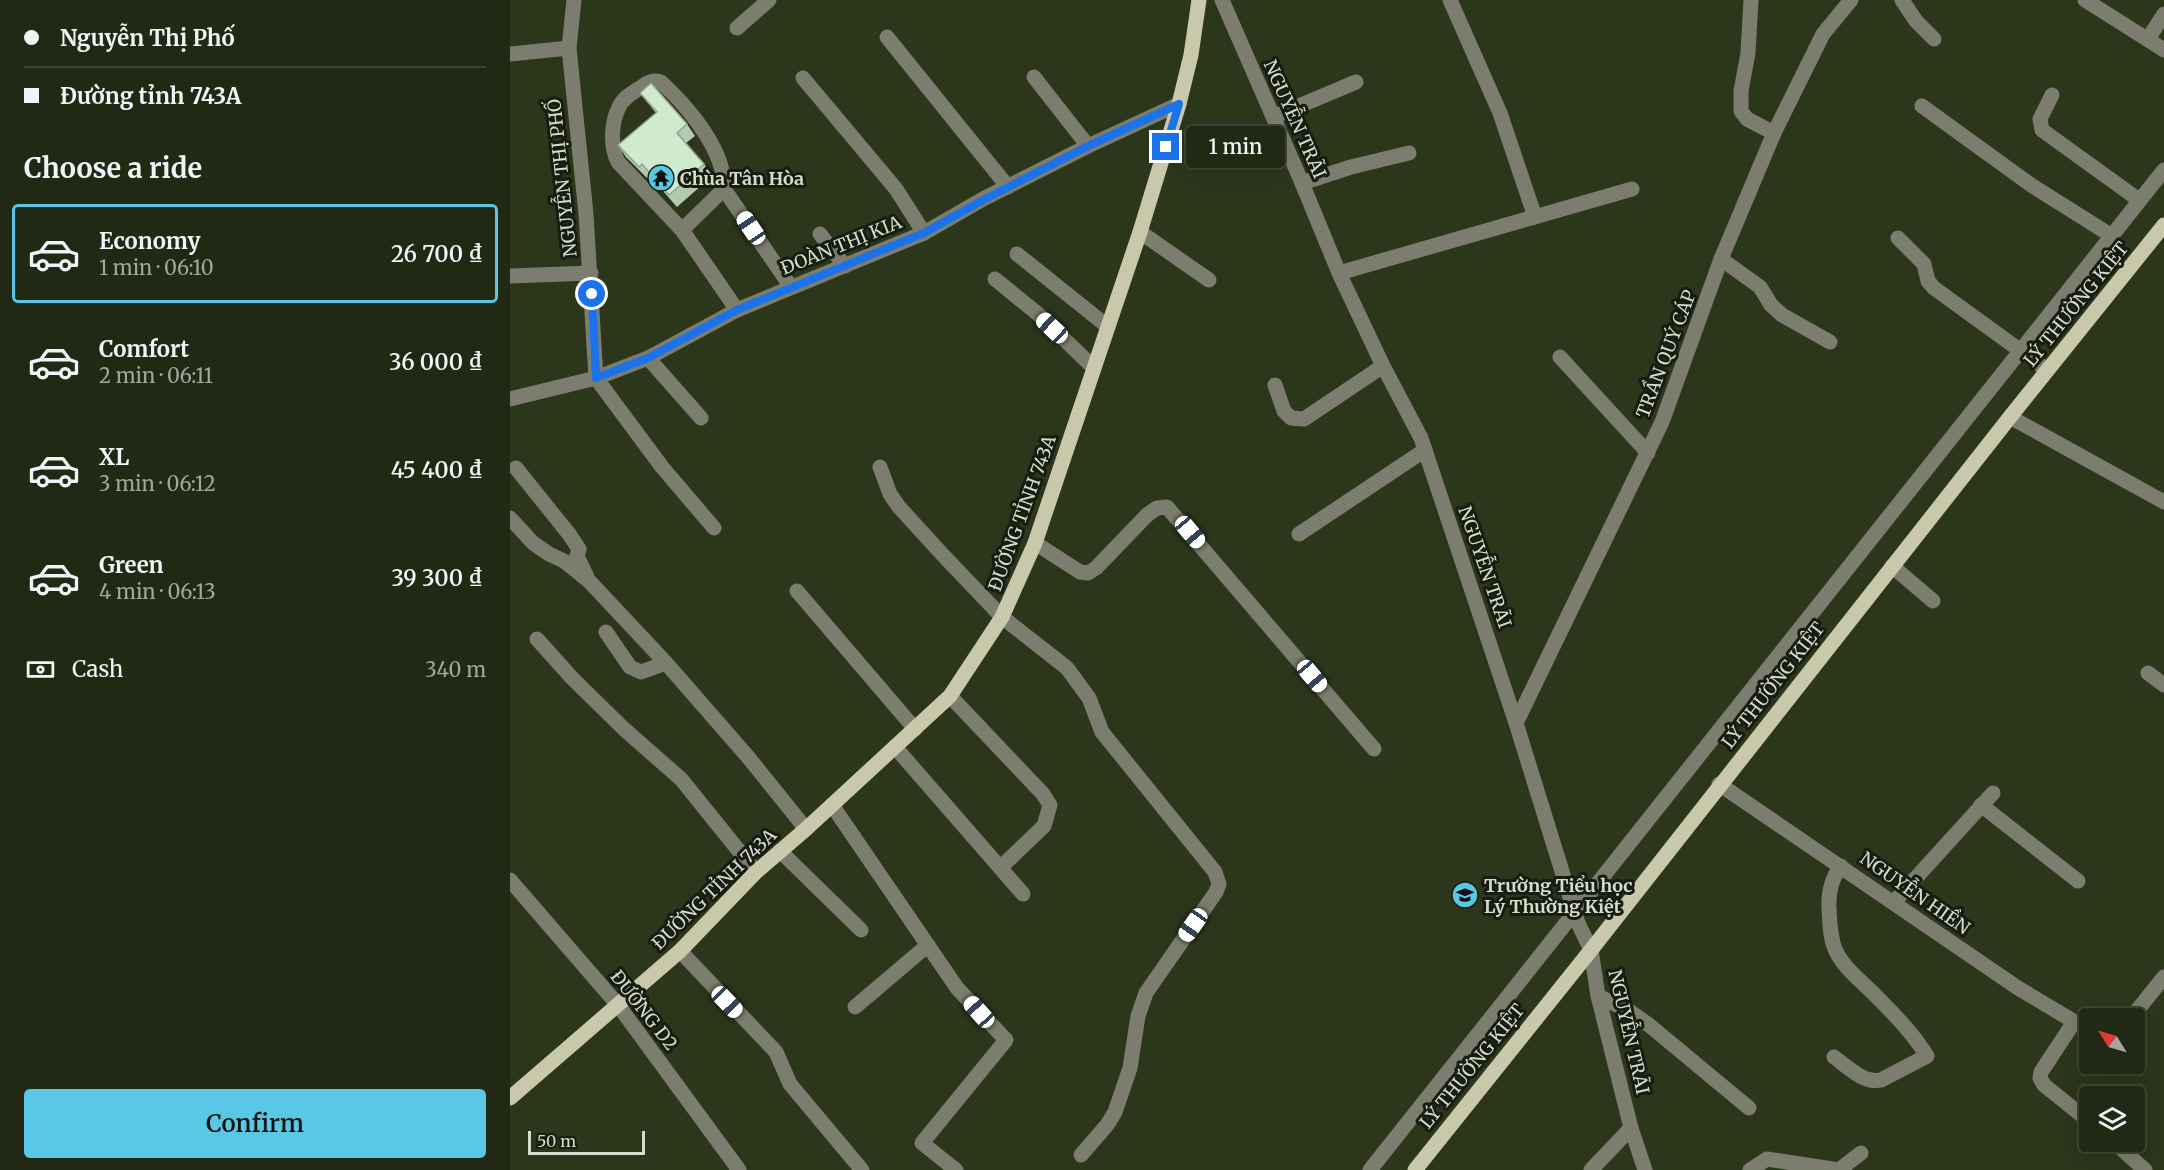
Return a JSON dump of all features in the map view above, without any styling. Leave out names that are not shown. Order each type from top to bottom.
[{"type":"main road","name":"ĐƯỜNG TỈNH 743A","points":[[510,1098],[680,951],[756,872],[951,696],[1002,617],[1035,543],[1140,232],[1179,104],[1191,55],[1199,0]]},
{"type":"main road","name":"LÝ THƯỜNG KIỆT","points":[[1415,1170],[2164,225]]},
{"type":"street","name":"NGUYỄN THỊ PHỐ","points":[[574,0],[569,48],[591,273],[596,378]]},
{"type":"street","points":[[737,28],[769,0]]},
{"type":"street","name":"NGUYỄN TRÃI","points":[[1222,0],[1339,273],[1383,366],[1421,438],[1516,723],[1574,911],[1591,950],[1598,996],[1631,1128],[1645,1170]]},
{"type":"street","points":[[1450,0],[1500,112],[1535,217]]},
{"type":"street","points":[[1751,0],[1741,111],[1747,120],[1773,133]]},
{"type":"street","name":"TRẦN QUÝ CÁP","points":[[1516,723],[1662,422],[1721,259],[1773,133],[1823,34],[1851,0]]},
{"type":"street","points":[[1902,0],[1916,21],[1934,39]]},
{"type":"street","points":[[2085,0],[2164,50]]},
{"type":"street","points":[[2148,39],[2164,14]]},
{"type":"street","points":[[887,38],[1008,187]]},
{"type":"street","points":[[510,54],[569,48]]},
{"type":"street","points":[[1034,77],[1088,146]]},
{"type":"street","points":[[803,78],[896,189],[924,233]]},
{"type":"street","points":[[737,310],[682,230],[618,162],[613,152],[612,142],[619,106],[626,97],[649,81],[661,82],[693,117],[707,138],[723,170],[724,189],[791,287]]},
{"type":"street","points":[[1273,117],[1356,82]]},
{"type":"street","points":[[2052,95],[2040,119],[2042,130],[2139,200]]},
{"type":"street","name":"ĐOÀN THỊ KIA","points":[[510,399],[596,378],[648,358],[737,310],[924,233],[1088,146],[1179,104]]},
{"type":"street","points":[[1922,106],[2031,185],[2112,236]]},
{"type":"street","points":[[1302,183],[1351,167],[1409,153]]},
{"type":"street","points":[[1370,1170],[2164,170]]},
{"type":"street","points":[[682,230],[724,189]]},
{"type":"street","points":[[1339,273],[1632,189]]},
{"type":"street","points":[[1140,232],[1209,280]]},
{"type":"street","points":[[820,234],[845,266]]},
{"type":"street","points":[[1898,238],[1924,264],[1928,280],[1934,288],[2047,370]]},
{"type":"street","points":[[1017,254],[1107,326]]},
{"type":"street","points":[[1721,259],[1760,287],[1771,305],[1782,315],[1830,342]]},
{"type":"street","points":[[510,276],[591,273]]},
{"type":"street","points":[[995,279],[1038,314],[1093,367]]},
{"type":"street","points":[[1560,357],[1648,453]]},
{"type":"street","points":[[648,358],[701,418]]},
{"type":"street","points":[[1275,385],[1284,411],[1291,418],[1304,419],[1383,366]]},
{"type":"street","points":[[596,378],[662,466],[714,528]]},
{"type":"street","points":[[2010,417],[2164,502]]},
{"type":"street","points":[[1299,534],[1425,450]]},
{"type":"street","points":[[880,467],[890,494],[899,507],[1002,617],[1067,668],[1089,698],[1102,732],[1215,872],[1219,884],[1216,892],[1146,993],[1138,1016],[1130,1068],[1115,1112],[1081,1155]]},
{"type":"street","points":[[516,468],[579,549],[577,556],[590,582]]},
{"type":"street","points":[[1035,543],[1080,572],[1089,573],[1147,515],[1158,508],[1167,507],[1374,749]]},
{"type":"street","points":[[510,518],[533,543],[564,561],[590,582],[666,663],[748,757],[806,829]]},
{"type":"street","points":[[1892,566],[1933,601]]},
{"type":"street","points":[[797,591],[915,729]]},
{"type":"street","points":[[606,632],[630,667],[641,672],[666,663]]},
{"type":"street","points":[[537,639],[572,678],[624,729],[681,779],[756,872]]},
{"type":"street","points":[[2148,673],[2164,685]]},
{"type":"street","points":[[951,696],[1043,794],[1050,805],[1044,826],[1000,867]]},
{"type":"street","points":[[895,747],[1023,894]]},
{"type":"street","name":"NGUYỄN HIỀN","points":[[1719,784],[2018,988],[2079,1025]]},
{"type":"street","points":[[1894,902],[1993,793]]},
{"type":"street","points":[[832,805],[957,988],[1006,1040],[922,1143],[956,1170]]},
{"type":"street","points":[[1981,805],[2078,881]]},
{"type":"street","points":[[780,851],[861,930]]},
{"type":"street","points":[[1834,1057],[1873,1082],[1927,1056],[1909,1030],[1853,973],[1836,952],[1829,902],[1830,886],[1841,866]]},
{"type":"street","name":"ĐƯỜNG D2","points":[[510,880],[618,1005],[738,1170]]},
{"type":"street","points":[[855,1007],[928,945]]},
{"type":"street","points":[[680,951],[776,1052],[790,1084],[862,1170]]},
{"type":"street","points":[[2139,1008],[2164,977]]},
{"type":"street","points":[[1598,996],[1629,1011],[1649,1025],[1749,1108]]},
{"type":"street","points":[[2074,1022],[2041,1071],[2040,1078],[2044,1085],[2079,1113]]},
{"type":"street","points":[[1591,1170],[1631,1128]]},
{"type":"street","points":[[2125,1152],[2145,1170]]},
{"type":"street","points":[[1750,1170],[1767,1159],[1839,1170],[1861,1154]]},
{"type":"building","points":[[651,83],[687,124],[677,133],[704,164],[669,195],[642,164],[639,167],[618,145],[657,112],[640,93]]},
{"type":"place","name":"Chùa Tân Hòa","points":[[661,178]]},
{"type":"place","name":"Trường Tiểu học Lý Thường Kiệt","points":[[1465,895]]},
{"type":"route","points":[[592,294],[596,378],[648,358],[737,310],[924,233],[1088,146],[1179,104],[1166,147]]}]
